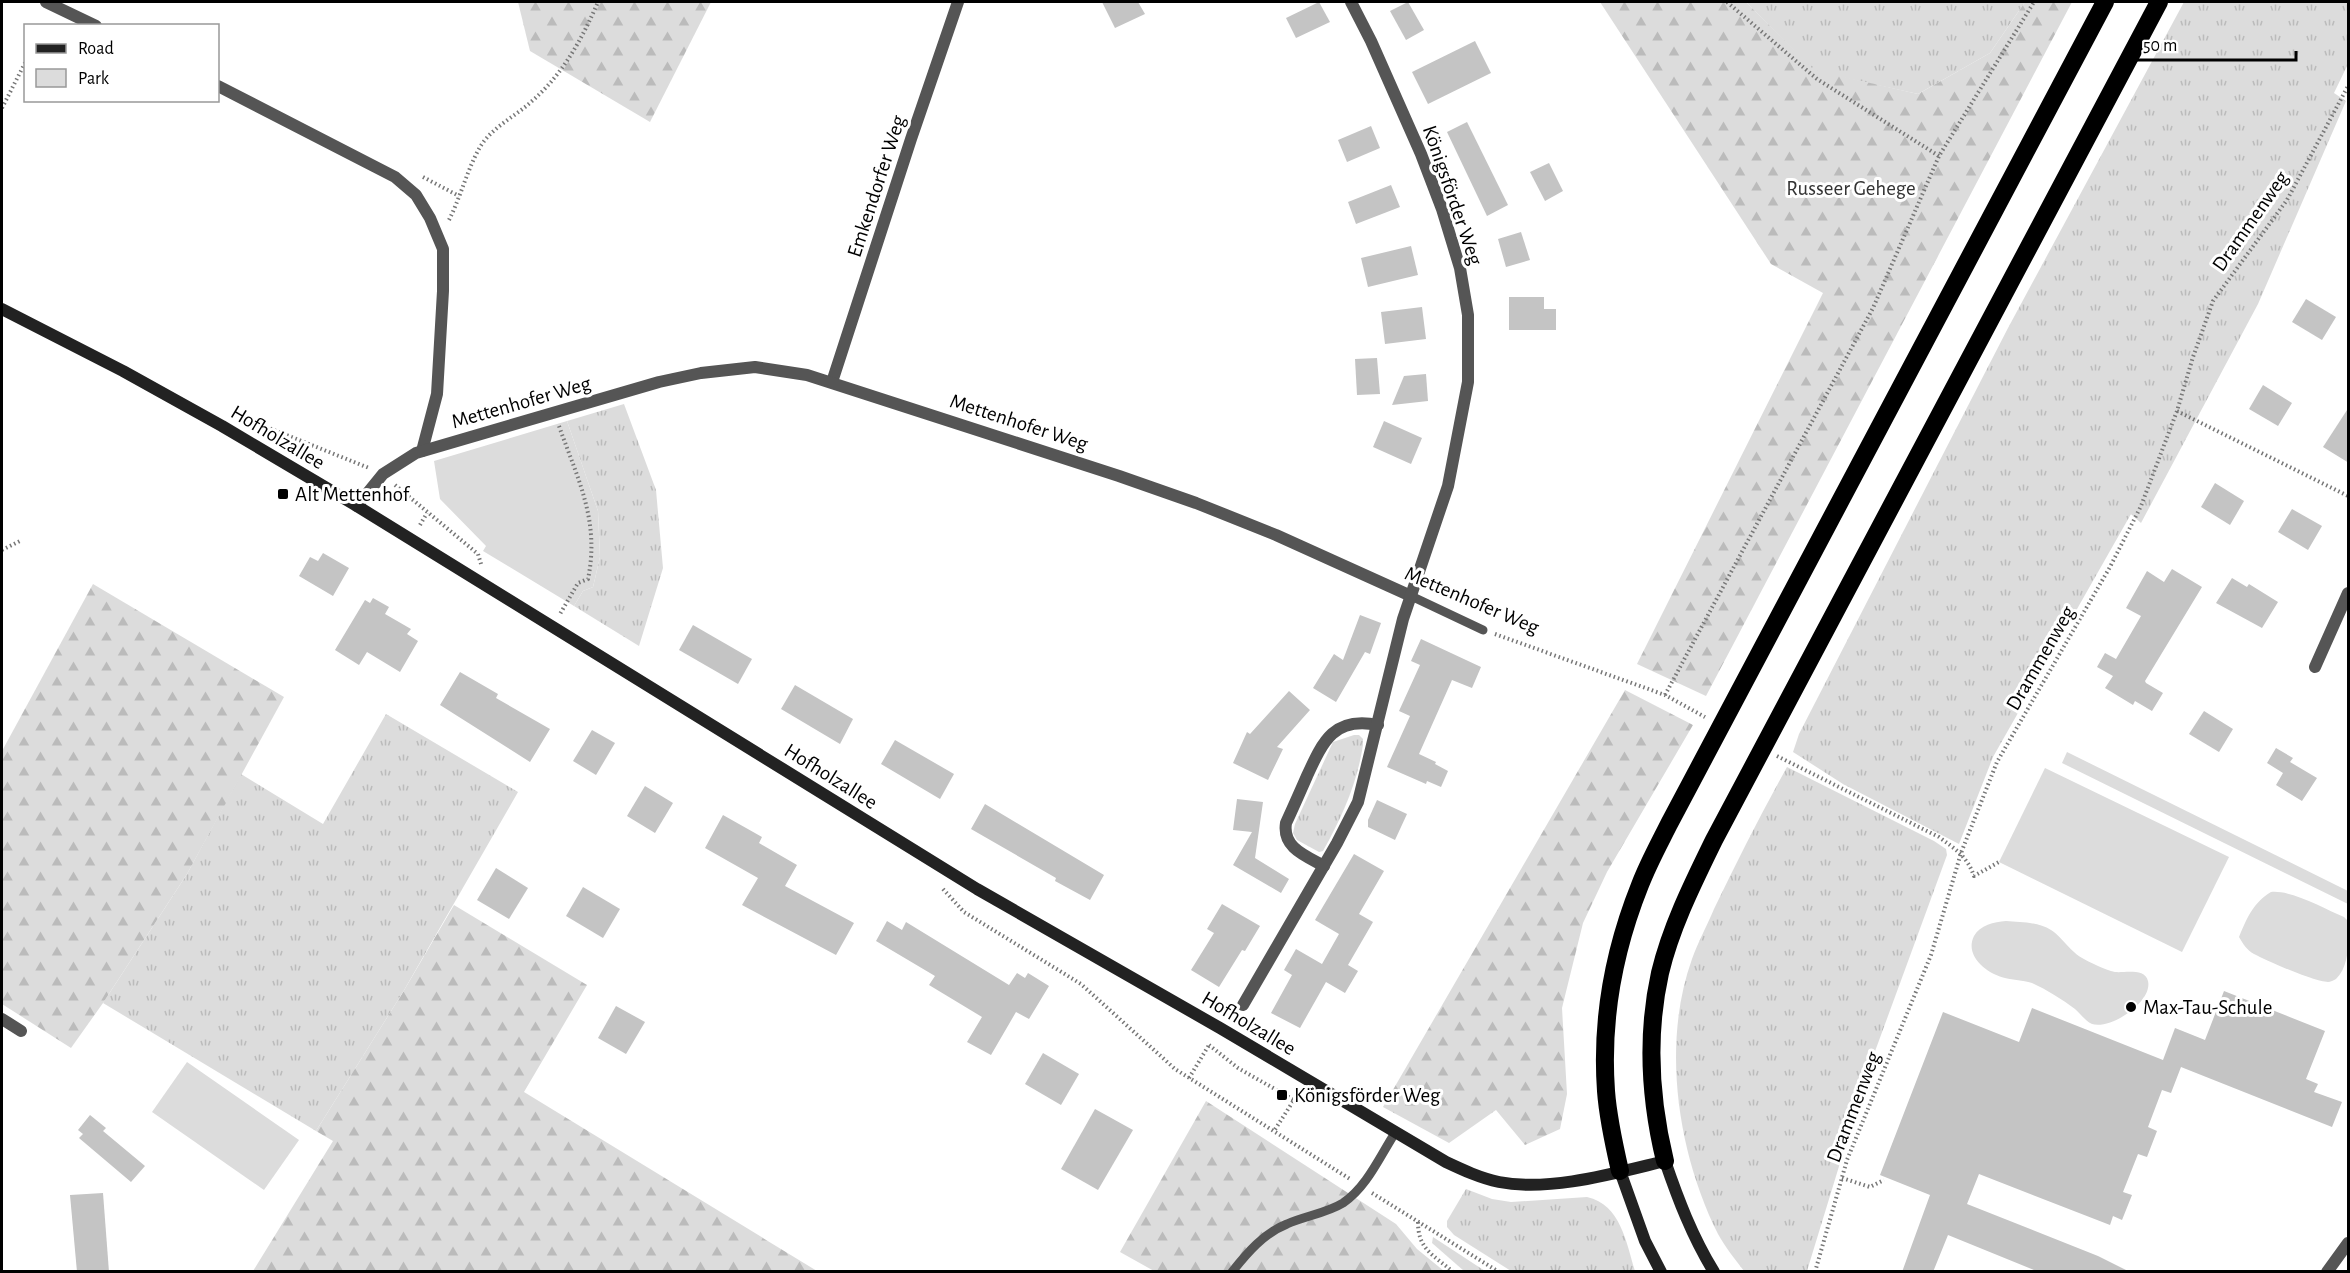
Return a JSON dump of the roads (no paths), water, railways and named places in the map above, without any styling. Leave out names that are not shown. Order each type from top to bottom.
[{"type":"highway","points":[[1620,1171],[1609,1118],[1605,1047],[1612,983],[1624,930],[1640,884],[1669,824],[2105,2]]},
{"type":"highway","points":[[1665,1161],[1652,1091],[1651,1048],[1660,972],[1688,894],[1719,831],[2159,2]]},
{"type":"street","points":[[46,2],[92,24]]},
{"type":"street","name":"Emkendorfer Weg","points":[[832,382],[958,2]]},
{"type":"street","name":"Königsförder Weg","points":[[1243,1005],[1324,866],[1358,802],[1403,620],[1440,513],[1456,453],[1468,382],[1468,315],[1460,268],[1442,208],[1421,153],[1351,2]]},
{"type":"street","points":[[219,87],[395,177],[416,195],[430,218],[443,249],[443,291],[438,382],[422,451]]},
{"type":"street","name":"Hofholzallee","points":[[2,309],[123,371],[222,426],[357,506],[968,884],[1464,1170],[1497,1182],[1551,1183],[1665,1161]]},
{"type":"street","name":"Mettenhofer Weg","points":[[357,506],[383,474],[396,464],[422,451],[659,382],[732,368],[755,367],[783,370],[832,382],[1119,476],[1196,503],[1411,596]]},
{"type":"street","points":[[2314,667],[2349,593]]},
{"type":"street","points":[[1324,866],[1291,846],[1285,834],[1286,824],[1324,740],[1341,728],[1354,723],[1378,725]]},
{"type":"street","points":[[2,1019],[21,1031]]},
{"type":"street","points":[[1665,1161],[1676,1196],[1714,1272]]},
{"type":"street","points":[[1620,1171],[1645,1241],[1661,1272]]},
{"type":"street","points":[[2327,1272],[2349,1243]]},
{"type":"lane","name":"Mettenhofer Weg","points":[[1411,596],[1483,630]]},
{"type":"lane","points":[[1232,1272],[1246,1255],[1272,1232],[1284,1225],[1344,1202],[1362,1186],[1395,1132]]},
{"type":"place","name":"Alt Mettenhof","points":[[283,494]]},
{"type":"place","name":"Max-Tau-Schule","points":[[2131,1007]]},
{"type":"place","name":"Königsförder Weg","points":[[1282,1095]]},
{"type":"park label","name":"Russeer Gehege","points":[[1851,188]]}]
